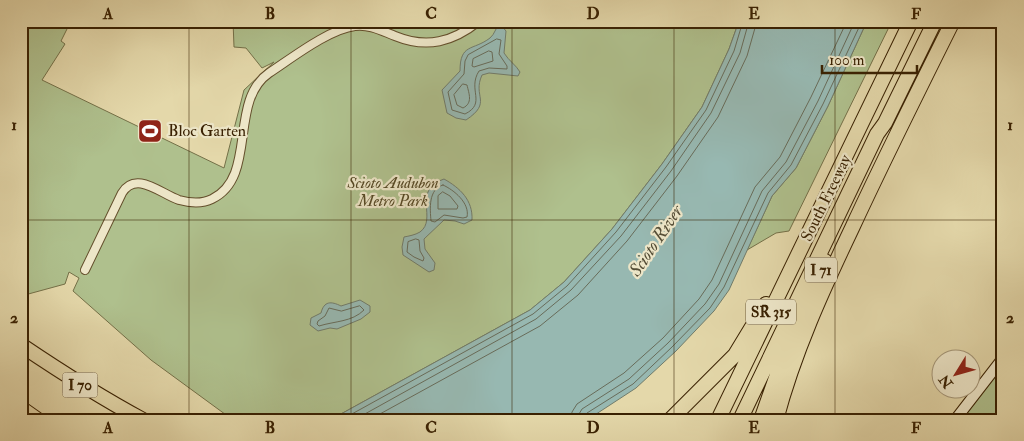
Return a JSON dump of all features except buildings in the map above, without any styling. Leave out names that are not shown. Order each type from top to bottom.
[{"type":"highway","name":"South Freeway","points":[[718,420],[911,21]]},
{"type":"highway","name":"South Freeway","points":[[740,420],[877,134],[885,123],[935,21]]},
{"type":"highway","points":[[776,420],[785,384],[835,264],[885,157],[953,21]]},
{"type":"highway","name":"I 71","points":[[761,420],[778,372],[824,262],[882,137],[885,123]]},
{"type":"highway","name":"I 71","points":[[670,420],[735,355],[823,203]]},
{"type":"highway","name":"I 70","points":[[21,345],[61,373],[143,420]]},
{"type":"highway","points":[[21,408],[38,420]]},
{"type":"main road","points":[[955,420],[1003,358]]},
{"type":"street","points":[[85,270],[122,193],[129,186],[139,183],[143,184],[178,199],[196,203],[211,199],[223,191],[231,182],[236,169],[248,106],[256,86],[264,77],[318,41],[338,30],[354,26],[365,26],[410,41],[439,42],[458,36],[479,21]]},
{"type":"green space","name":"Scioto Audubon Metro Park","points":[[28,21],[71,21],[61,41],[65,44],[42,80],[224,168],[244,90],[274,62],[262,68],[246,48],[234,47],[233,21],[739,21],[729,49],[702,107],[662,164],[612,229],[564,282],[530,310],[330,420],[233,420],[151,360],[73,291],[79,278],[69,272],[65,284],[21,296],[21,35]]},
{"type":"green space","points":[[867,21],[892,21],[789,231],[776,233],[747,250],[772,196],[796,168],[828,106]]},
{"type":"green space","points":[[1003,363],[1003,420],[958,420],[975,398],[982,398],[982,390]]},
{"type":"water","name":"Scioto River","points":[[739,21],[867,21],[828,106],[796,168],[772,196],[729,290],[714,311],[676,351],[636,388],[587,420],[330,420],[530,310],[564,282],[612,229],[662,164],[702,107],[729,49]]},
{"type":"water","points":[[500,24],[506,31],[504,53],[520,72],[518,76],[489,73],[482,75],[479,89],[480,104],[478,108],[466,120],[456,118],[447,113],[442,90],[460,71],[462,56],[465,52],[490,38]]},
{"type":"water","points":[[444,179],[464,195],[470,206],[472,220],[464,224],[444,220],[424,239],[425,249],[435,263],[434,270],[429,272],[403,255],[402,247],[404,237],[420,232],[425,226],[429,190],[434,184]]},
{"type":"water","points":[[360,300],[370,306],[370,312],[361,319],[337,329],[330,328],[318,331],[310,325],[311,318],[321,313],[324,306],[328,303],[341,306]]},
{"type":"place","name":"Bloc Garten","points":[[150,131]]}]
